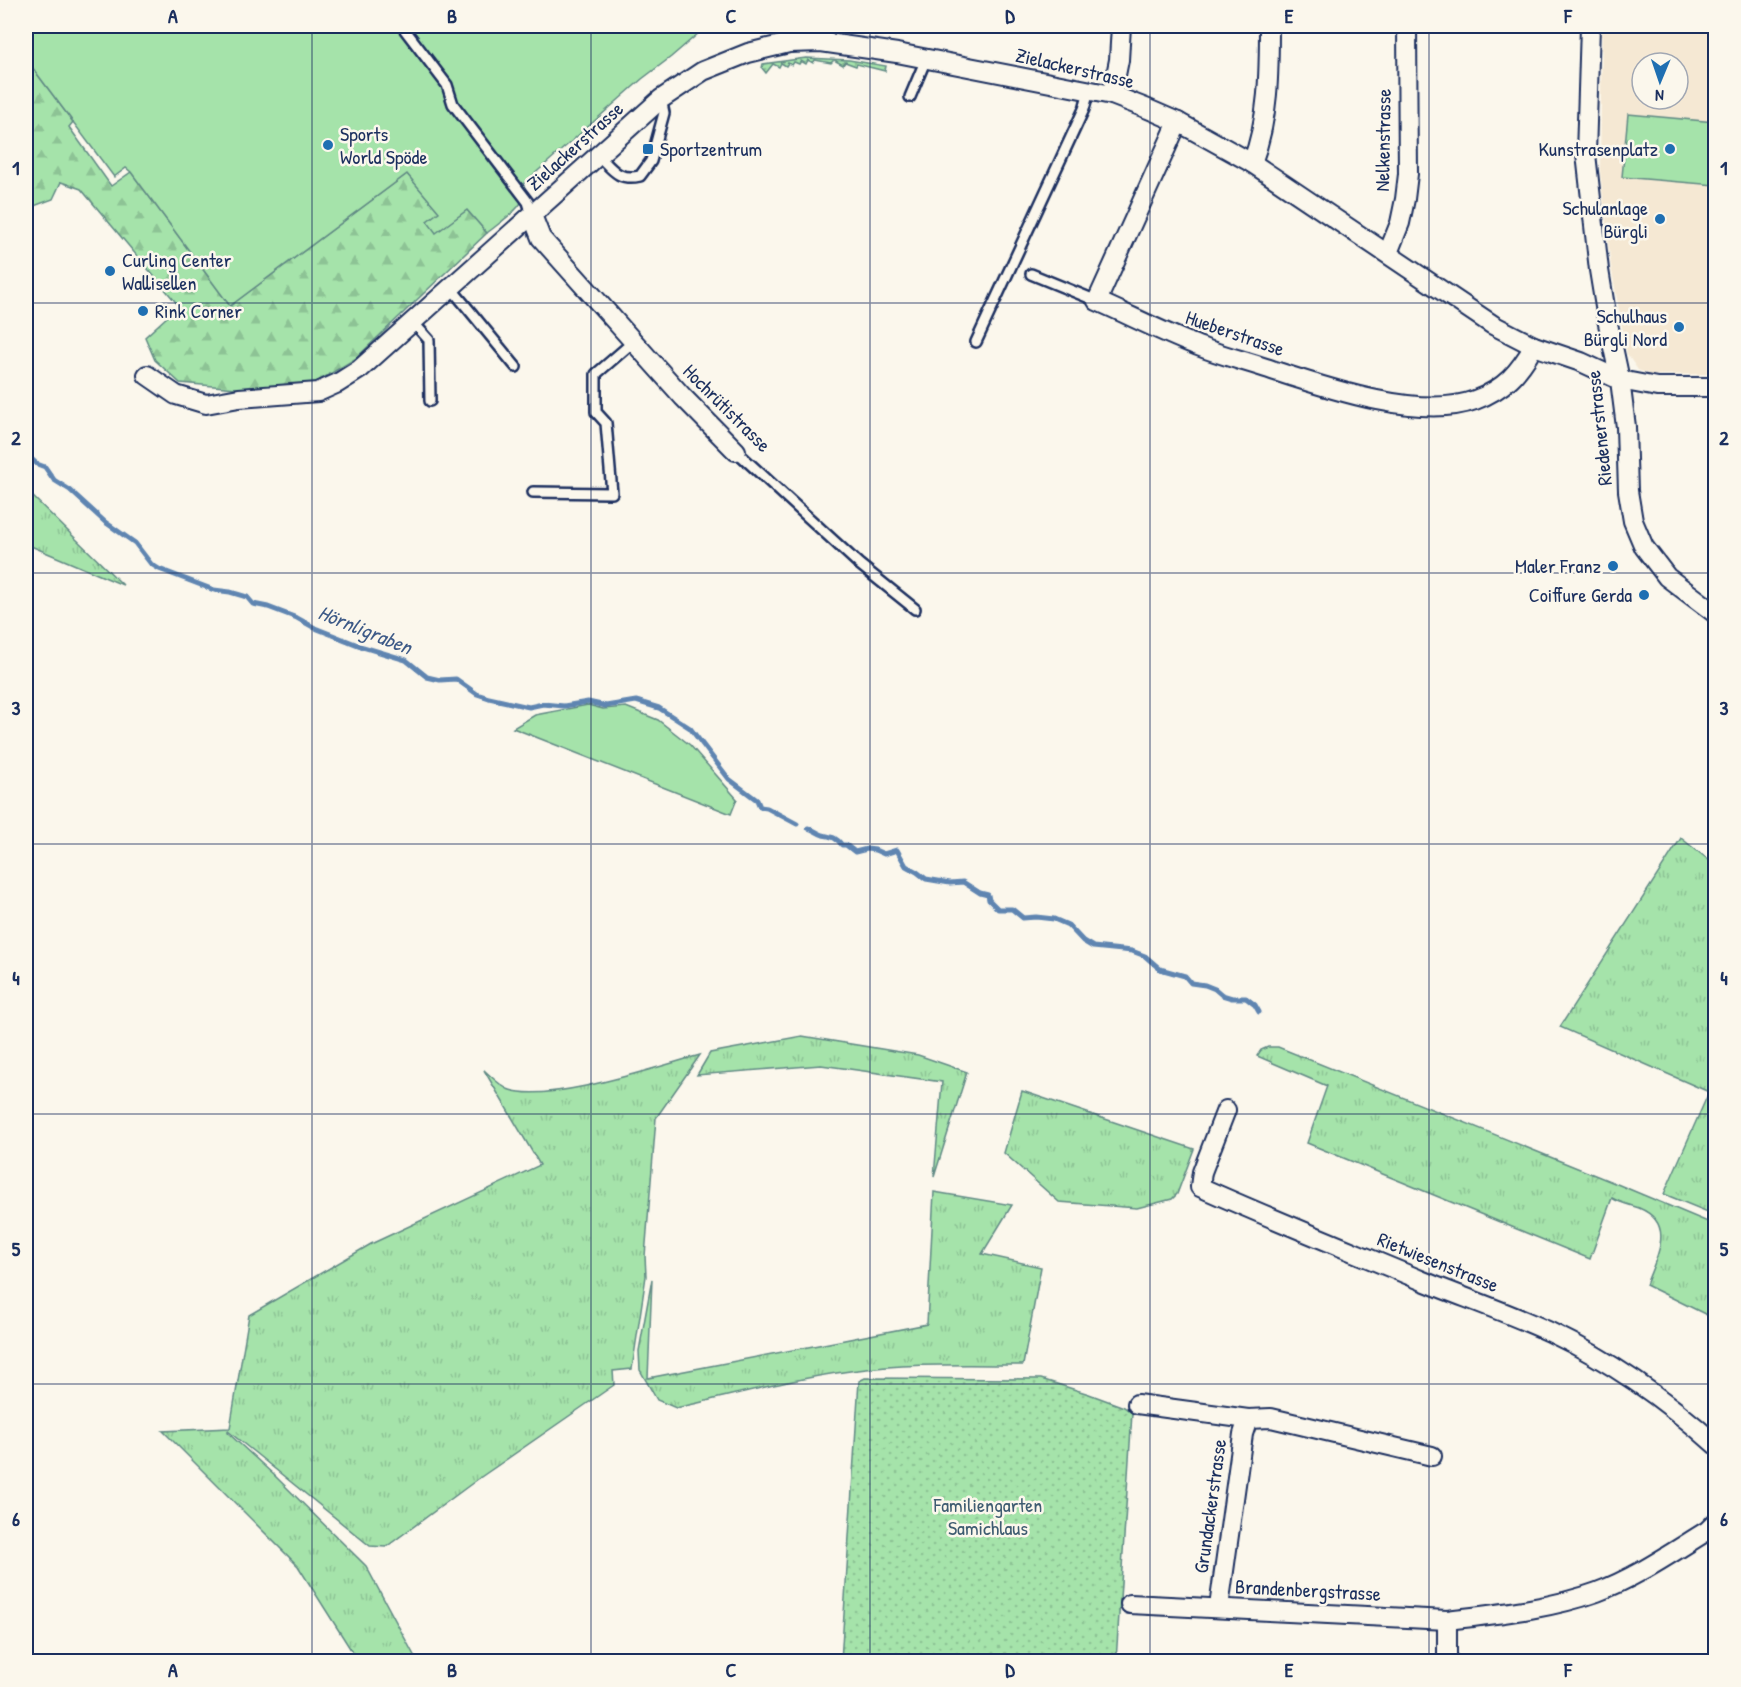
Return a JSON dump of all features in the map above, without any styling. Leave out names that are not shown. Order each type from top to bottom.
[{"type":"street","points":[[1112,95],[1119,60],[1121,26]]},
{"type":"street","points":[[1252,163],[1261,135],[1267,98],[1269,26]]},
{"type":"street","name":"Nelkenstrasse","points":[[1388,253],[1400,223],[1408,174],[1407,26]]},
{"type":"street","name":"Riedenerstrasse","points":[[1590,26],[1586,154],[1599,270],[1620,380],[1626,427],[1628,491],[1633,521],[1644,547],[1667,577],[1716,614]]},
{"type":"street","name":"Zielackerstrasse","points":[[147,375],[176,395],[206,404],[239,398],[318,392],[338,383],[360,369],[661,99],[703,71],[748,53],[789,43],[821,42],[926,59],[1112,95],[1178,122],[1252,163],[1493,325],[1534,346],[1581,362],[1620,380],[1657,387],[1716,387]]},
{"type":"street","points":[[1097,301],[1178,122]]},
{"type":"street","name":"Hochrütistrasse","points":[[532,215],[541,238],[633,342],[736,452]]},
{"type":"street","name":"Hueberstrasse","points":[[1097,301],[1193,345],[1341,392],[1395,403],[1449,406],[1475,400],[1499,388],[1520,369],[1534,346]]},
{"type":"street","name":"Rietwiesenstrasse","points":[[1226,1110],[1202,1172],[1200,1187],[1550,1332],[1630,1377],[1679,1412],[1716,1445]]},
{"type":"street","points":[[1137,1404],[1248,1419]]},
{"type":"street","name":"Grundackerstrasse","points":[[1219,1607],[1239,1455],[1248,1419],[1271,1418],[1432,1456]]},
{"type":"street","name":"Brandenbergstrasse","points":[[1130,1604],[1447,1620],[1552,1604],[1597,1592],[1639,1574],[1707,1531],[1716,1522]]},
{"type":"street","points":[[1447,1620],[1447,1662]]},
{"type":"lane","points":[[402,26],[447,85],[453,104],[528,202],[532,215]]},
{"type":"lane","points":[[910,97],[926,59]]},
{"type":"lane","points":[[976,342],[1084,109],[1089,91]]},
{"type":"lane","points":[[598,154],[617,175],[628,179],[640,176],[651,161],[664,112],[661,99]]},
{"type":"lane","points":[[1031,274],[1097,301]]},
{"type":"lane","points":[[451,288],[516,367]]},
{"type":"lane","points":[[412,321],[429,340],[430,401]]},
{"type":"lane","points":[[533,492],[612,493],[606,423],[596,412],[596,374],[633,342]]},
{"type":"lane","name":"Hochrütistrasse","points":[[736,452],[859,564],[915,609]]},
{"type":"shaded area","name":"Schulanlage Bürgli","points":[[1602,26],[1715,26],[1715,374],[1651,375],[1638,370],[1627,354],[1611,266],[1600,171]]},
{"type":"green space","name":"Sports World Spöde","points":[[26,26],[707,26],[642,79],[523,184],[525,191],[520,204],[507,218],[487,233],[467,210],[436,233],[427,221],[439,212],[407,174],[230,306],[131,172],[126,168],[114,177],[26,59]]},
{"type":"green space","points":[[806,58],[849,60],[886,66],[885,71],[845,62],[843,65],[834,60],[831,63],[815,60],[813,63],[808,60],[806,64],[801,61],[799,64],[788,63],[786,66],[781,63],[779,67],[773,64],[766,73],[762,68],[763,64]]},
{"type":"green space","points":[[26,59],[73,122],[69,127],[111,186],[131,172],[230,306],[407,174],[440,212],[436,232],[467,210],[487,233],[355,359],[310,386],[236,388],[180,383],[155,360],[145,337],[179,306],[81,189],[61,182],[53,199],[26,209]]},
{"type":"green space","name":"Kunstrasenplatz","points":[[1628,114],[1715,122],[1715,185],[1622,177]]},
{"type":"green space","points":[[26,490],[123,585],[26,544]]},
{"type":"green space","points":[[588,705],[603,709],[626,707],[658,720],[690,745],[737,799],[731,814],[513,728],[535,715]]},
{"type":"green space","points":[[1681,838],[1715,865],[1715,1215],[1664,1194],[1709,1092],[1560,1027]]},
{"type":"green space","points":[[802,1036],[918,1055],[967,1072],[934,1177],[942,1082],[821,1065],[697,1075],[710,1053]]},
{"type":"green space","points":[[1278,1047],[1715,1225],[1715,1319],[1646,1285],[1658,1253],[1661,1232],[1658,1223],[1651,1215],[1639,1208],[1612,1198],[1590,1259],[1307,1143],[1327,1086],[1257,1056],[1261,1050]]},
{"type":"green space","points":[[700,1055],[656,1118],[645,1256],[646,1276],[632,1369],[613,1371],[614,1385],[478,1479],[386,1547],[370,1546],[228,1431],[366,1566],[417,1661],[358,1661],[298,1566],[163,1431],[230,1428],[249,1315],[371,1244],[540,1165],[484,1070],[510,1090],[528,1093],[550,1092],[604,1082]]},
{"type":"green space","points":[[1022,1091],[1194,1149],[1177,1194],[1172,1199],[1137,1208],[1059,1202],[1004,1153]]},
{"type":"green space","points":[[934,1192],[1012,1205],[982,1254],[1041,1267],[1023,1365],[871,1368],[806,1378],[676,1408],[657,1400],[640,1370],[639,1351],[652,1279],[648,1378],[927,1324]]},
{"type":"green space","name":"Familiengarten Samichlaus","points":[[865,1378],[1041,1379],[1124,1407],[1132,1413],[1116,1661],[841,1661],[859,1381]]},
{"type":"waterway","name":"Hörnligraben","points":[[26,454],[37,464],[45,467],[54,480],[70,490],[105,522],[135,543],[151,564],[159,569],[214,590],[247,597],[253,604],[297,618],[315,628],[363,647],[406,660],[427,677],[440,680],[456,679],[477,694],[489,698],[529,707],[543,704],[564,706],[588,702],[606,706],[636,701],[659,708],[690,728],[729,779],[757,800],[760,807],[767,808],[797,824]]},
{"type":"waterway","points":[[808,828],[838,840],[855,852],[867,849],[884,854],[897,850],[906,866],[926,879],[950,883],[963,882],[980,893],[988,895],[989,900],[998,909],[1012,909],[1023,918],[1054,919],[1068,925],[1083,941],[1093,947],[1132,951],[1145,956],[1160,969],[1185,976],[1191,983],[1205,985],[1232,998],[1246,998],[1255,1005],[1259,1012]]},
{"type":"place","name":"Sports World Spöde","points":[[328,145]]},
{"type":"place","name":"Sportzentrum","points":[[648,149]]},
{"type":"place","name":"Kunstrasenplatz","points":[[1670,149]]},
{"type":"place","name":"Schulanlage Bürgli","points":[[1660,219]]},
{"type":"place","name":"Curling Center Wallisellen","points":[[110,271]]},
{"type":"place","name":"Rink Corner","points":[[143,311]]},
{"type":"place","name":"Schulhaus Bürgli Nord","points":[[1679,327]]},
{"type":"place","name":"Maler Franz","points":[[1613,566]]},
{"type":"place","name":"Coiffure Gerda","points":[[1644,595]]}]
